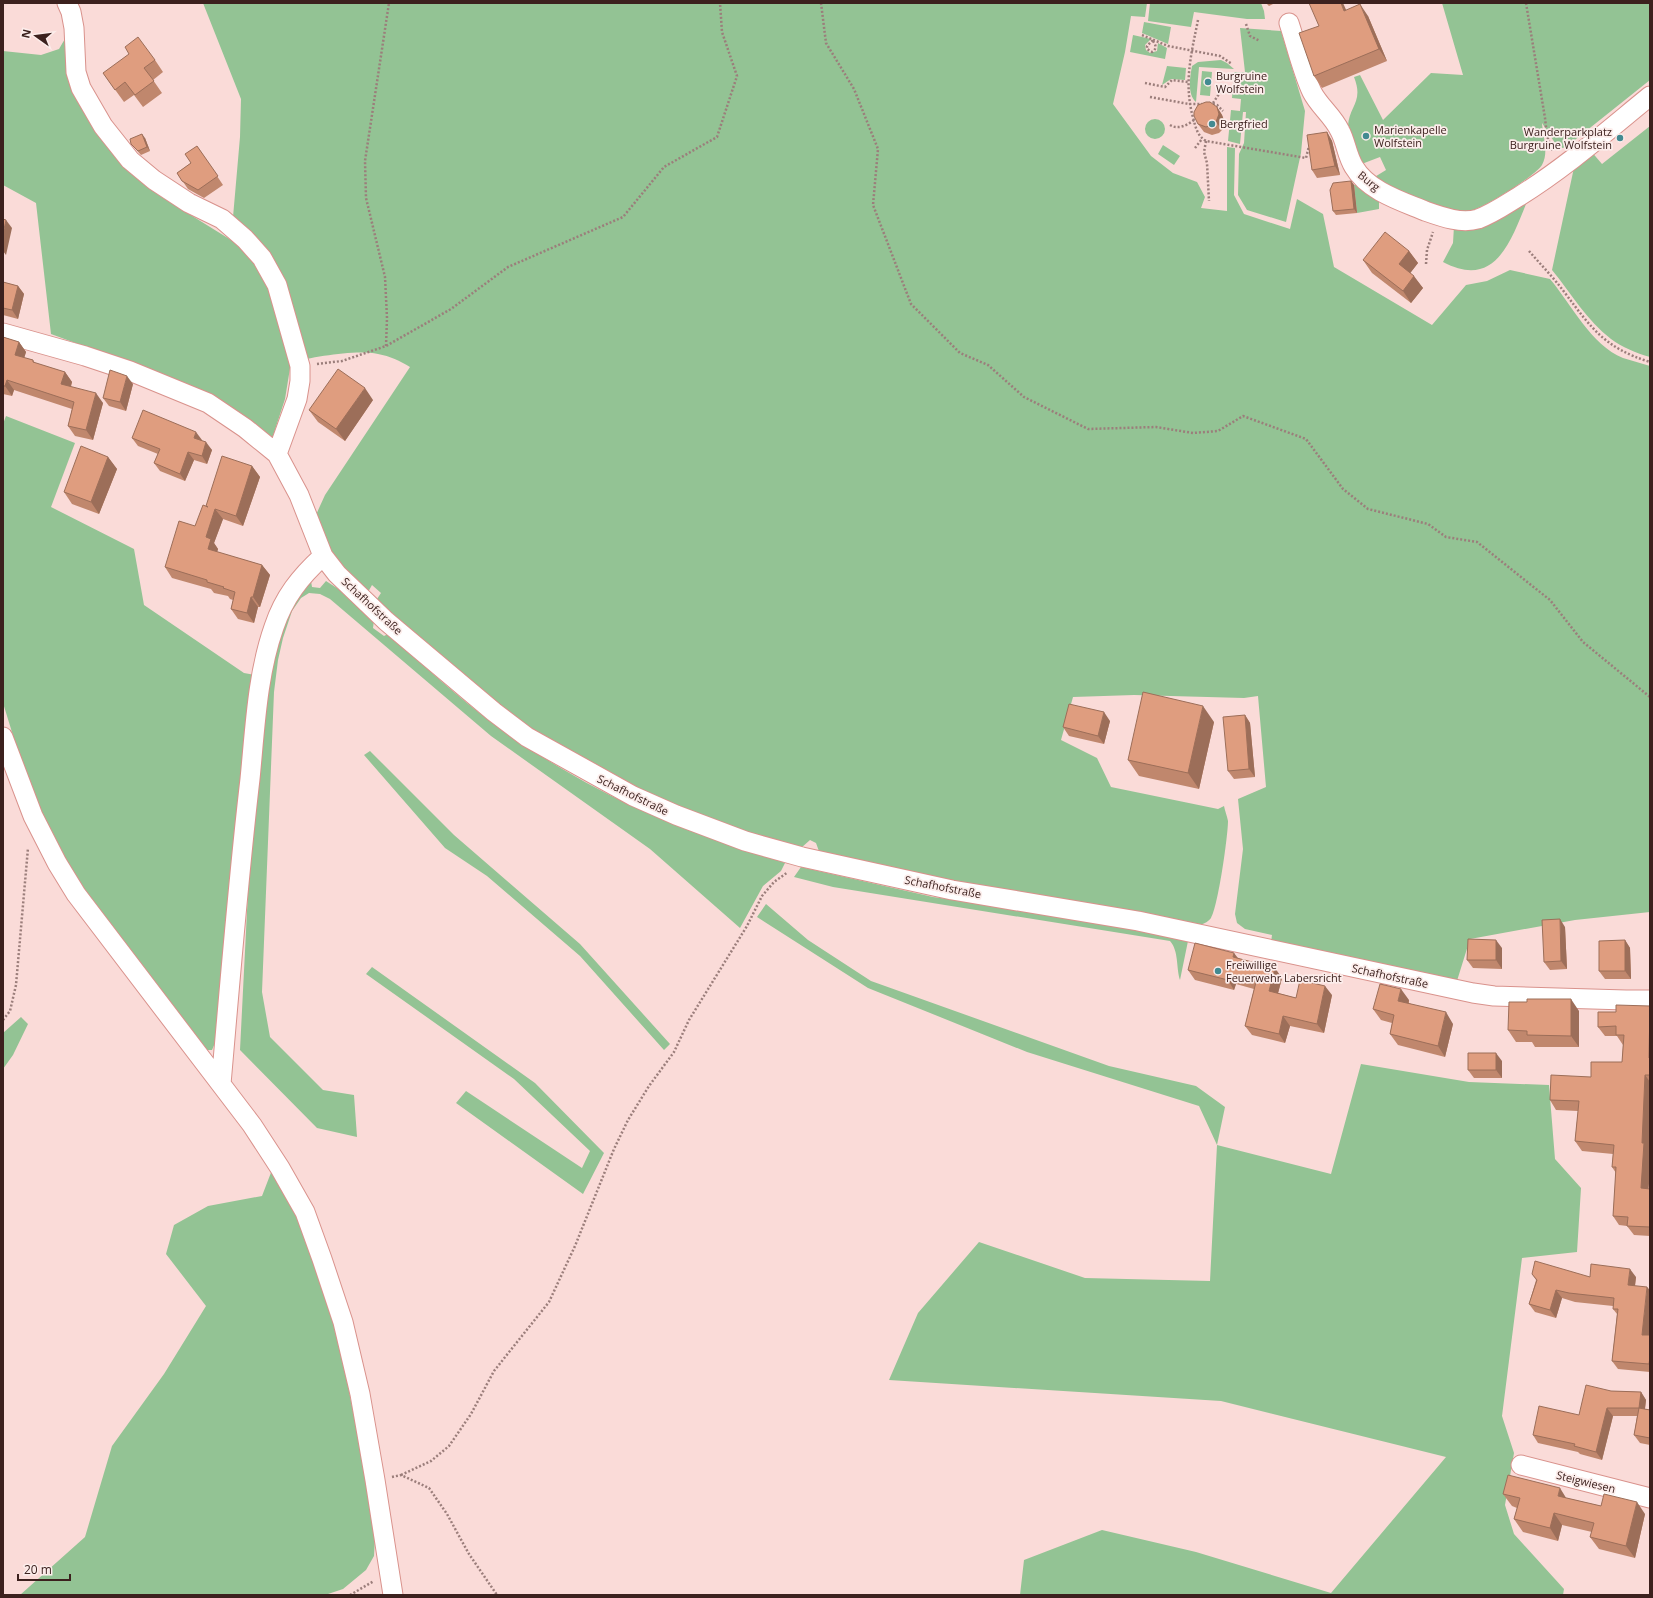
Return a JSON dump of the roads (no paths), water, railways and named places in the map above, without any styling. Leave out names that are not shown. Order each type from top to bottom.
[{"type":"street","points":[[3,333],[86,356],[130,371],[208,403],[225,414],[277,454],[297,399],[300,381],[300,366],[277,285],[262,258],[245,238],[222,219],[189,203],[154,180],[130,160],[103,126],[81,88],[76,72],[74,28],[71,12],[67,3]]},
{"type":"street","name":"Burg","points":[[1289,23],[1312,92],[1341,131],[1354,167],[1360,176],[1370,184],[1396,199],[1440,216],[1465,221],[1487,216],[1532,188],[1558,169],[1650,96]]},
{"type":"street","name":"Schafhofstraße","points":[[277,454],[299,495],[323,556],[337,574],[386,621],[494,712],[527,737],[574,765],[640,800],[676,815],[745,841],[802,857],[952,890],[1138,921],[1472,994],[1650,1000]]},
{"type":"street","points":[[221,1084],[241,856],[262,673],[274,627],[290,591],[307,571],[323,556]]},
{"type":"street","points":[[3,737],[33,816],[68,882],[252,1125],[280,1168],[307,1219],[343,1322],[360,1394],[393,1595]]},
{"type":"street","name":"Steigwiesen","points":[[1521,1465],[1650,1498]]},
{"type":"place","name":"Burgruine Wolfstein","points":[[1208,82]]},
{"type":"place","name":"Bergfried","points":[[1212,124]]},
{"type":"place","name":"Marienkapelle Wolfstein","points":[[1366,136]]},
{"type":"place","name":"Wanderparkplatz Burgruine Wolfstein","points":[[1620,138]]},
{"type":"place","name":"Freiwillige Feuerwehr Labersricht","points":[[1218,971]]}]
